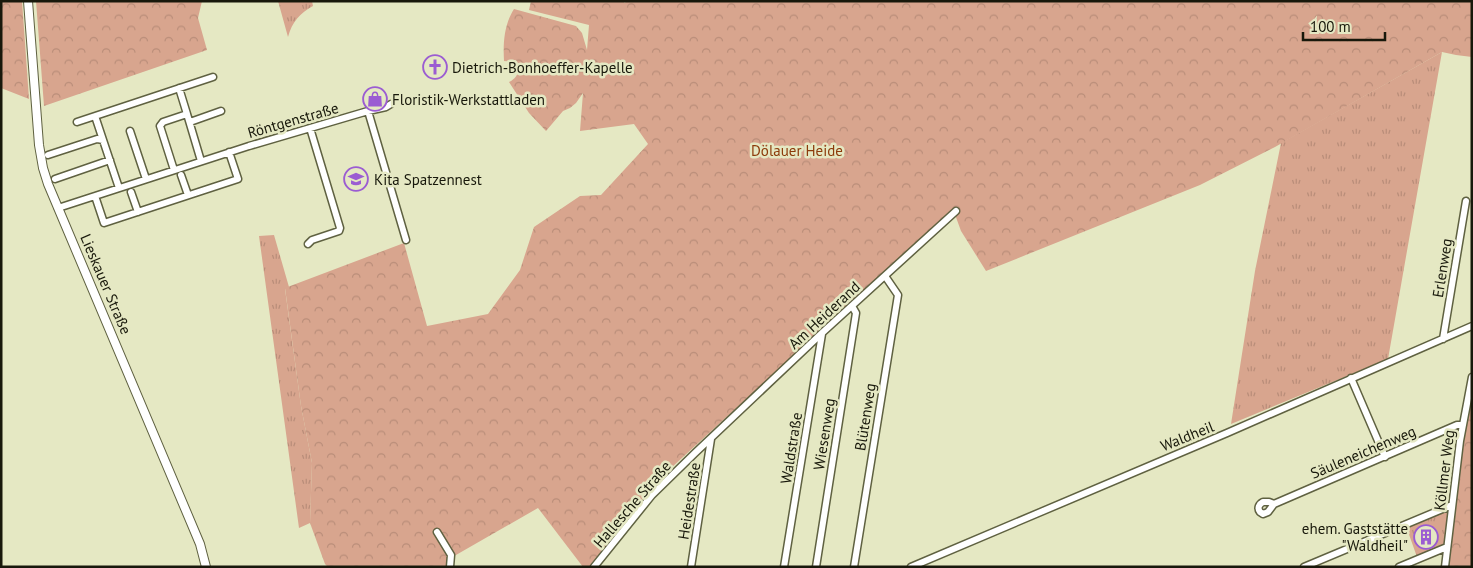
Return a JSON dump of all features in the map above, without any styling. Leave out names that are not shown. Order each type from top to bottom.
[{"type":"street","name":"Lieskauer Straße","points":[[28,1],[38,145],[43,168],[58,208],[200,544],[206,567]]},
{"type":"street","points":[[77,122],[213,77]]},
{"type":"street","points":[[179,88],[201,161]]},
{"type":"street","name":"Röntgenstraße","points":[[58,208],[229,152],[391,104]]},
{"type":"street","points":[[190,122],[221,111]]},
{"type":"street","points":[[368,111],[406,240]]},
{"type":"street","points":[[174,170],[160,124],[186,114]]},
{"type":"street","points":[[95,116],[119,188]]},
{"type":"street","points":[[308,244],[312,240],[338,231],[340,228],[310,128]]},
{"type":"street","points":[[130,131],[146,179]]},
{"type":"street","points":[[48,155],[97,139],[103,140]]},
{"type":"street","points":[[95,196],[104,223],[138,212],[238,179],[229,152]]},
{"type":"street","points":[[55,179],[110,160]]},
{"type":"street","points":[[181,175],[188,195]]},
{"type":"street","points":[[131,192],[138,212]]},
{"type":"street","name":"Erlenweg","points":[[1443,339],[1466,201]]},
{"type":"street","name":"Am Heiderand","points":[[711,439],[822,333],[956,211]]},
{"type":"street","name":"Blütenweg","points":[[854,567],[898,295],[885,276]]},
{"type":"street","name":"Wiesenweg","points":[[816,567],[856,313],[852,306]]},
{"type":"street","name":"Waldheil","points":[[911,567],[1227,434],[1472,326]]},
{"type":"street","name":"Waldstraße","points":[[784,567],[822,333]]},
{"type":"street","name":"Köllmer Weg","points":[[1445,567],[1462,425],[1472,377]]},
{"type":"street","points":[[1351,378],[1385,457]]},
{"type":"street","name":"Säuleneichenweg","points":[[1274,504],[1457,425],[1462,425]]},
{"type":"street","name":"Hallesche Straße","points":[[594,567],[652,495],[711,439]]},
{"type":"street","name":"Heidestraße","points":[[691,567],[711,439]]},
{"type":"street","points":[[1304,567],[1452,505]]},
{"type":"street","points":[[437,532],[451,555],[450,567]]},
{"type":"street","points":[[1399,567],[1447,547]]},
{"type":"green space","points":[[1,1],[22,1],[29,99],[1,88]]},
{"type":"green space","points":[[36,1],[202,1],[198,18],[207,50],[44,106]]},
{"type":"green space","points":[[278,1],[312,1],[313,6],[297,18],[288,37]]},
{"type":"green space","name":"Dölauer Heide","points":[[531,1],[623,1],[625,3],[626,1],[1472,1],[1472,57],[1442,52],[1275,147],[1200,185],[986,271],[961,231],[953,209],[658,480],[589,567],[583,567],[538,508],[449,559],[449,567],[328,567],[325,564],[310,523],[312,463],[301,406],[285,288],[404,243],[427,326],[488,314],[520,270],[534,227],[580,196],[601,195],[648,144],[634,124],[580,131],[583,93],[576,103],[563,111],[546,131],[529,113],[509,82],[516,76],[518,69],[514,63],[504,61],[505,34],[508,21],[514,9],[576,26],[582,33],[587,50],[589,25],[529,10]]},
{"type":"green space","points":[[1442,52],[1388,359],[1231,424],[1255,271],[1281,143]]},
{"type":"green space","points":[[274,235],[289,287],[285,289],[301,406],[312,463],[310,523],[299,528],[259,236]]},
{"type":"green space","points":[[1472,396],[1472,567],[1447,567],[1466,421]]},
{"type":"green space","points":[[1451,507],[1445,546],[1417,557],[1406,526]]},
{"type":"place","name":"Dietrich-Bonhoeffer-Kapelle","points":[[435,67]]},
{"type":"place","name":"Floristik-Werkstattladen","points":[[375,99]]},
{"type":"place","name":"Kita Spatzennest","points":[[356,179]]},
{"type":"place","name":"ehem. Gaststätte \"Waldheil\"","points":[[1426,537]]}]
